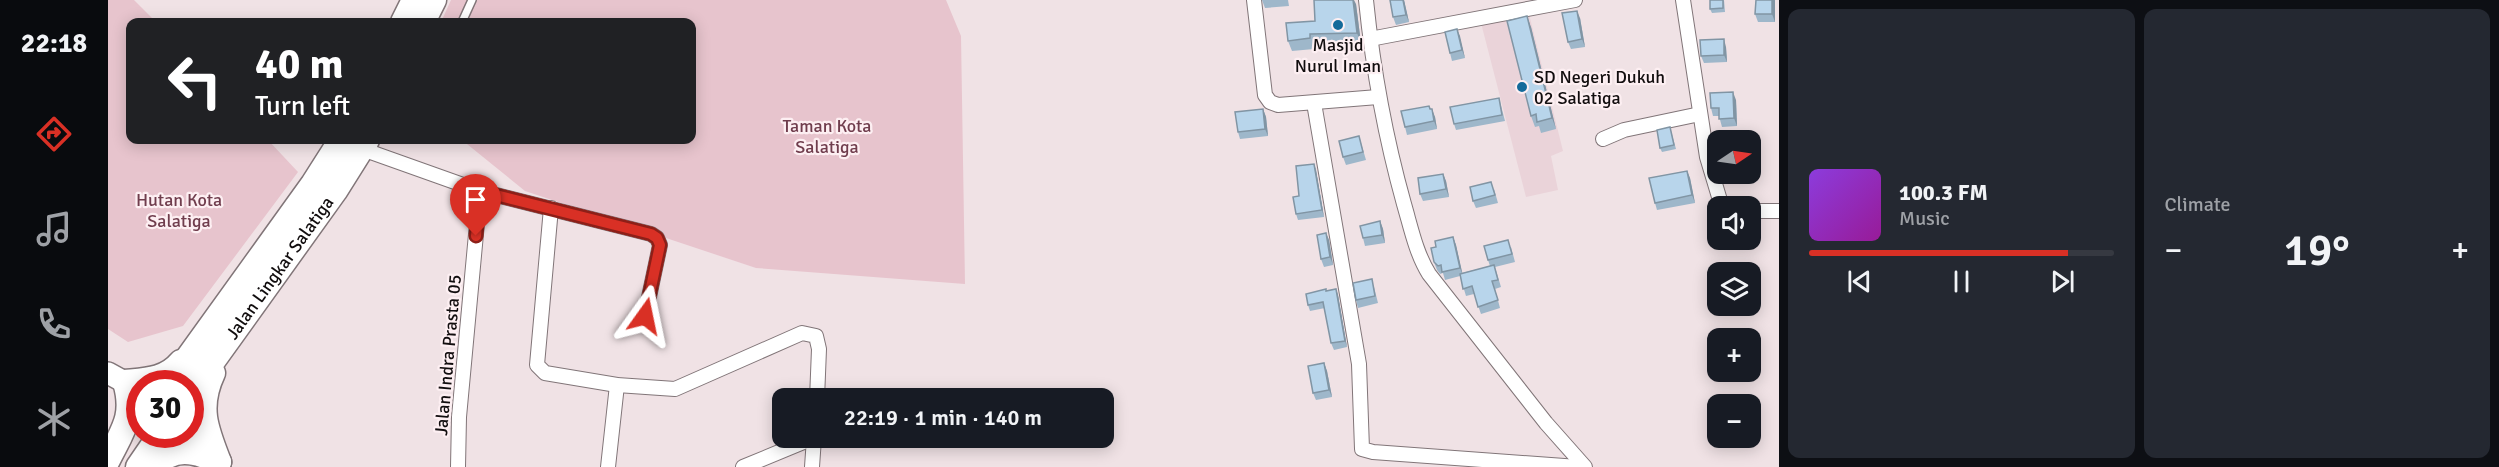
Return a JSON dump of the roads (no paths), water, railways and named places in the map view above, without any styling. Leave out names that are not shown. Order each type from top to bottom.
[{"type":"highway","points":[[405,18],[414,0]]},
{"type":"highway","points":[[425,18],[434,0]]},
{"type":"highway","name":"Jalan Lingkar Salatiga","points":[[179,370],[313,184],[356,144]]},
{"type":"highway","name":"Jalan Lingkar Salatiga","points":[[204,373],[335,191],[357,144]]},
{"type":"highway","points":[[108,460],[128,420],[130,406],[124,382],[167,375],[176,369],[201,338]]},
{"type":"highway","points":[[222,465],[208,432],[203,405],[207,386],[227,341]]},
{"type":"highway","points":[[110,467],[126,444]]},
{"type":"highway","points":[[138,467],[151,448]]},
{"type":"highway","points":[[152,467],[162,459],[181,452],[194,451],[222,465]]},
{"type":"main road","points":[[204,446],[222,465]]},
{"type":"street","points":[[1254,0],[1267,99],[1278,105],[1378,97]]},
{"type":"street","points":[[1366,0],[1378,97],[1398,183],[1425,268],[1546,423],[1585,467]]},
{"type":"street","points":[[1370,39],[1575,0]]},
{"type":"street","points":[[1683,0],[1707,157],[1719,196]]},
{"type":"street","points":[[1314,103],[1359,363],[1362,449],[1373,452],[1578,467]]},
{"type":"street","points":[[1603,139],[1624,129],[1700,114]]},
{"type":"street","points":[[360,144],[480,191],[651,234],[657,238],[660,245],[645,316]]},
{"type":"street","name":"Jalan Indra Prasta 05","points":[[458,467],[459,417],[480,191]]},
{"type":"street","points":[[551,208],[537,365],[546,373],[617,385],[675,389],[802,333],[816,336],[819,349],[817,388]]},
{"type":"street","points":[[1761,212],[1779,211]]},
{"type":"street","points":[[608,467],[617,385]]},
{"type":"street","points":[[744,467],[790,448]]},
{"type":"street","points":[[812,467],[813,448]]},
{"type":"lane","points":[[464,18],[472,0]]},
{"type":"place","name":"Masjid Nurul Iman","points":[[1338,25]]},
{"type":"place","name":"SD Negeri Dukuh 02 Salatiga","points":[[1522,87]]},
{"type":"park label","name":"Taman Kota Salatiga","points":[[827,136]]},
{"type":"park label","name":"Hutan Kota Salatiga","points":[[179,210]]}]
